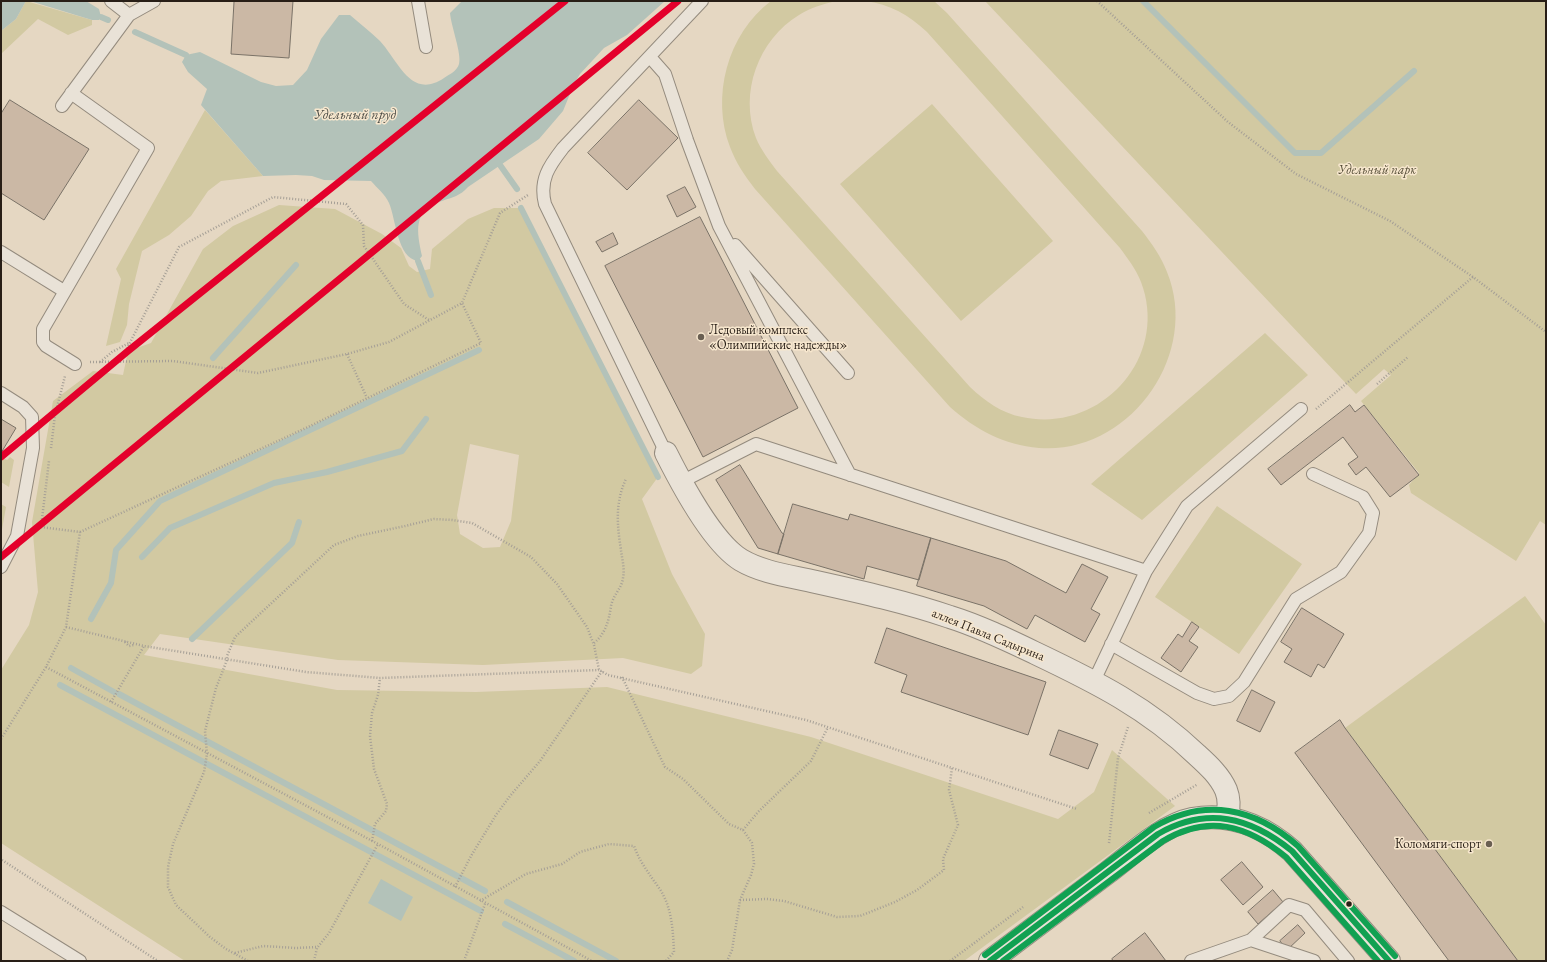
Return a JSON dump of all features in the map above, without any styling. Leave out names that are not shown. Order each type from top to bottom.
[{"type":"street","name":"аллея Павла Садырина","points":[[666,453],[681,482],[722,543],[741,560],[763,570],[878,596],[951,617],[1009,641],[1094,681],[1137,706],[1173,732],[1203,761],[1220,780],[1227,792],[1229,804],[1228,818]]},
{"type":"street","points":[[990,961],[1154,837],[1190,819],[1209,817],[1228,818],[1245,822],[1263,829],[1279,839],[1292,851],[1389,961]]},
{"type":"lane","points":[[112,1],[129,15]]},
{"type":"lane","points":[[62,106],[129,15],[154,1]]},
{"type":"lane","points":[[418,1],[426,47]]},
{"type":"lane","points":[[666,453],[545,204],[542,186],[548,170],[563,148],[702,1]]},
{"type":"lane","points":[[650,57],[665,74],[687,140],[722,230],[850,475]]},
{"type":"lane","points":[[71,93],[148,148],[43,329],[43,342],[49,349],[75,364]]},
{"type":"lane","points":[[722,230],[848,373]]},
{"type":"lane","points":[[1,252],[64,291]]},
{"type":"lane","points":[[1,393],[23,407],[32,417],[33,440],[17,536],[1,567]]},
{"type":"lane","points":[[1094,681],[1146,571],[1188,506],[1301,409]]},
{"type":"lane","points":[[681,482],[756,444],[1146,571]]},
{"type":"lane","points":[[1111,644],[1197,693],[1214,699],[1229,696],[1244,682],[1296,599],[1340,572],[1369,533],[1373,513],[1363,497],[1313,474]]},
{"type":"lane","points":[[1191,961],[1251,940],[1289,905],[1305,910],[1348,961]]},
{"type":"lane","points":[[1,912],[80,961]]},
{"type":"lane","points":[[1251,940],[1314,961]]},
{"type":"path","points":[[1097,1],[1228,122],[1296,174],[1390,222],[1473,277],[1546,332]]},
{"type":"path","points":[[50,452],[55,415],[66,369],[78,362],[173,361],[258,373],[347,354],[389,342],[462,303],[500,213],[542,186]]},
{"type":"path","points":[[120,362],[179,247],[273,198],[346,204],[363,224],[364,246],[404,304],[429,320]]},
{"type":"path","points":[[1301,409],[1317,410],[1473,277]]},
{"type":"path","points":[[49,460],[41,527],[80,532],[306,428],[481,343],[462,303]]},
{"type":"path","points":[[99,362],[112,352],[130,343]]},
{"type":"path","points":[[347,354],[367,398]]},
{"type":"path","points":[[1377,384],[1408,357]]},
{"type":"path","points":[[594,643],[607,624],[614,596],[621,586],[624,577],[618,532],[618,504],[620,491],[626,479]]},
{"type":"path","points":[[248,961],[234,954],[210,937],[176,905],[168,887],[168,867],[173,844],[204,772],[207,754],[205,731],[216,688],[235,637],[334,545],[358,536],[434,520],[452,520],[472,523],[531,557],[557,584],[587,627],[594,643],[601,671],[540,761],[496,815],[471,856],[455,887]]},
{"type":"path","points":[[1,739],[46,668],[66,627],[80,532]]},
{"type":"path","points":[[66,627],[144,646],[306,672],[380,678],[601,671],[608,675],[806,720],[1077,809]]},
{"type":"path","points":[[111,702],[144,646]]},
{"type":"path","points":[[46,668],[378,844],[485,904],[592,961]]},
{"type":"path","points":[[622,677],[665,767],[683,779],[729,824],[743,830],[752,843],[754,864],[740,900],[732,950],[727,961]]},
{"type":"path","points":[[372,841],[375,824],[386,811],[387,804],[374,769],[370,736],[372,713],[378,695],[380,678]]},
{"type":"path","points":[[1108,844],[1118,758],[1130,723]]},
{"type":"path","points":[[743,830],[758,812],[811,761],[828,727]]},
{"type":"path","points":[[740,900],[767,899],[784,901],[837,917],[860,916],[895,902],[917,890],[944,870],[943,859],[958,825],[949,790],[952,768]]},
{"type":"path","points":[[314,961],[318,946],[329,933],[378,844]]},
{"type":"path","points":[[480,901],[526,874],[562,864],[580,852],[609,844],[634,846],[638,858],[661,892],[671,914],[674,952],[666,961]]},
{"type":"path","points":[[2,860],[158,961]]},
{"type":"path","points":[[464,961],[485,904]]},
{"type":"path","points":[[234,954],[263,946],[296,948],[318,946]]},
{"type":"green space","points":[[26,1],[92,20],[92,25],[68,35],[38,19],[1,54],[1,31],[16,19]]},
{"type":"green space","points":[[771,1],[836,1],[817,6],[799,15],[773,38],[763,53],[751,86],[750,103],[751,121],[760,147],[777,171],[970,387],[994,406],[1007,413],[1022,417],[1051,419],[1078,414],[1102,402],[1122,384],[1137,363],[1146,338],[1147,310],[1141,282],[1134,268],[1120,248],[927,32],[899,11],[874,2],[865,1],[934,1],[947,13],[1142,231],[1153,245],[1167,272],[1175,304],[1174,336],[1165,366],[1150,394],[1128,417],[1102,435],[1072,446],[1039,448],[1014,444],[1002,440],[970,423],[950,407],[755,189],[741,169],[730,147],[722,108],[723,88],[727,68],[743,31],[756,15]]},
{"type":"green space","name":"Удельный парк","points":[[985,1],[1546,1],[1546,525],[1540,521],[1516,561],[1411,493],[1409,485],[1419,473],[1361,401],[1391,375],[1384,369],[1356,394]]},
{"type":"green space","points":[[932,104],[1053,241],[961,321],[840,184]]},
{"type":"green space","points":[[205,110],[263,176],[221,181],[208,191],[191,216],[169,235],[142,251],[129,304],[127,325],[120,342],[106,346],[121,279],[116,269]]},
{"type":"green space","points":[[279,205],[335,209],[382,234],[401,248],[409,266],[417,272],[430,269],[432,249],[468,219],[494,208],[521,208],[658,477],[642,499],[672,574],[705,634],[702,666],[691,674],[623,658],[483,665],[338,660],[160,634],[144,655],[337,690],[476,692],[607,687],[811,737],[1058,819],[1094,792],[1112,750],[1175,806],[964,961],[185,961],[1,843],[1,670],[29,625],[38,592],[32,522],[53,401],[93,371],[123,375],[128,351],[151,343],[203,249],[233,226]],"holes":[[[470,444],[519,455],[511,521],[500,547],[483,548],[460,534],[457,515]]]},
{"type":"green space","points":[[1265,333],[1308,375],[1142,520],[1091,484]]},
{"type":"green space","points":[[1,457],[7,460],[10,457],[14,460],[9,487],[1,482]]},
{"type":"green space","points":[[1,504],[6,507],[1,535]]},
{"type":"green space","points":[[1217,506],[1302,564],[1239,654],[1155,597]]},
{"type":"green space","name":"Коломяги-спорт","points":[[1525,596],[1546,625],[1546,961],[1518,961],[1345,728]]},
{"type":"water","points":[[1,1],[26,1],[16,19],[1,31]]},
{"type":"water","points":[[30,1],[86,1],[99,9],[101,17],[99,20],[92,20]]},
{"type":"water","name":"Удельный пруд","points":[[462,1],[665,1],[627,35],[604,48],[580,74],[574,84],[563,111],[539,139],[459,194],[432,205],[426,210],[421,216],[419,223],[418,230],[422,256],[418,261],[411,258],[401,246],[389,203],[371,181],[324,180],[312,176],[296,175],[263,176],[201,105],[207,89],[188,72],[182,62],[186,55],[200,52],[261,82],[276,86],[293,85],[307,70],[321,39],[339,15],[350,15],[380,41],[407,76],[414,81],[423,84],[433,84],[457,69],[459,64],[460,59],[458,47],[450,13]]},
{"type":"water","points":[[381,879],[413,897],[401,921],[368,903]]},
{"type":"building","points":[[230,1],[293,1],[289,58],[231,54],[234,2]]},
{"type":"building","points":[[10,100],[89,149],[44,220],[1,193],[1,114]]},
{"type":"building","points":[[639,100],[678,138],[627,190],[588,153]]},
{"type":"building","points":[[685,187],[696,207],[677,217],[667,196]]},
{"type":"building","name":"Ледовый комплекс «Олимпийские надежды»","points":[[700,217],[798,408],[703,457],[605,266]]},
{"type":"building","points":[[613,233],[618,244],[602,252],[596,242]]},
{"type":"building","points":[[1350,405],[1355,412],[1364,405],[1419,475],[1390,497],[1366,467],[1356,475],[1348,464],[1358,457],[1343,437],[1281,485],[1268,469]]},
{"type":"building","points":[[1,419],[16,428],[1,453]]},
{"type":"building","points":[[740,465],[784,534],[778,554],[758,548],[716,480]]},
{"type":"building","points":[[793,504],[848,520],[850,514],[931,538],[919,580],[867,566],[864,579],[778,554]]},
{"type":"building","points":[[931,538],[1006,561],[1066,593],[1082,564],[1108,577],[1091,609],[1100,614],[1085,642],[1035,615],[1027,629],[984,606],[917,586]]},
{"type":"building","points":[[1302,608],[1344,634],[1324,668],[1318,664],[1311,677],[1284,662],[1292,649],[1281,642]]},
{"type":"building","points":[[1192,622],[1199,627],[1189,641],[1198,647],[1181,672],[1161,658],[1178,634],[1182,637]]},
{"type":"building","points":[[887,628],[1046,682],[1028,735],[901,692],[907,675],[875,663]]},
{"type":"building","points":[[1252,690],[1275,702],[1260,732],[1237,721]]},
{"type":"building","points":[[1340,720],[1518,961],[1449,961],[1295,753]]},
{"type":"building","points":[[1059,730],[1098,744],[1088,769],[1050,755]]},
{"type":"building","points":[[1242,862],[1263,887],[1243,905],[1221,880]]},
{"type":"building","points":[[1273,890],[1283,902],[1258,924],[1248,912]]},
{"type":"building","points":[[1298,925],[1305,933],[1287,950],[1280,941]]},
{"type":"building","points":[[1145,933],[1166,961],[1113,961],[1112,959]]},
{"type":"waterway","points":[[1143,1],[1295,153],[1321,153],[1414,71]]},
{"type":"waterway","points":[[101,17],[108,20]]},
{"type":"waterway","points":[[135,32],[186,55]]},
{"type":"waterway","points":[[500,165],[517,189]]},
{"type":"waterway","points":[[521,208],[658,477]]},
{"type":"waterway","points":[[418,261],[431,295]]},
{"type":"waterway","points":[[213,358],[296,265]]},
{"type":"waterway","points":[[91,619],[111,583],[116,550],[160,501],[479,350]]},
{"type":"waterway","points":[[142,557],[170,528],[274,483],[327,472],[402,451],[426,419]]},
{"type":"waterway","points":[[192,639],[292,543],[299,522]]},
{"type":"waterway","points":[[71,668],[114,692]]},
{"type":"waterway","points":[[60,685],[481,911]]},
{"type":"waterway","points":[[119,694],[485,891]]},
{"type":"waterway","points":[[507,902],[616,961]]},
{"type":"waterway","points":[[505,924],[574,961]]},
{"type":"transit line","points":[[1,457],[128,351],[565,1]]},
{"type":"transit line","points":[[1,557],[678,1]]},
{"type":"transit line","points":[[985,955],[1154,827],[1173,818],[1192,812],[1211,810],[1229,811],[1247,815],[1282,833],[1298,846],[1395,956]]},
{"type":"transit line","points":[[990,961],[1158,834],[1176,825],[1194,820],[1211,818],[1228,819],[1244,823],[1276,839],[1292,851],[1389,961]]},
{"type":"transit line","points":[[1003,961],[1163,841],[1180,833],[1196,828],[1211,826],[1227,827],[1257,837],[1286,857],[1378,961]]},
{"type":"place","name":"Ледовый комплекс «Олимпийские надежды»","points":[[701,337]]},
{"type":"place","name":"Коломяги-спорт","points":[[1489,844]]}]
